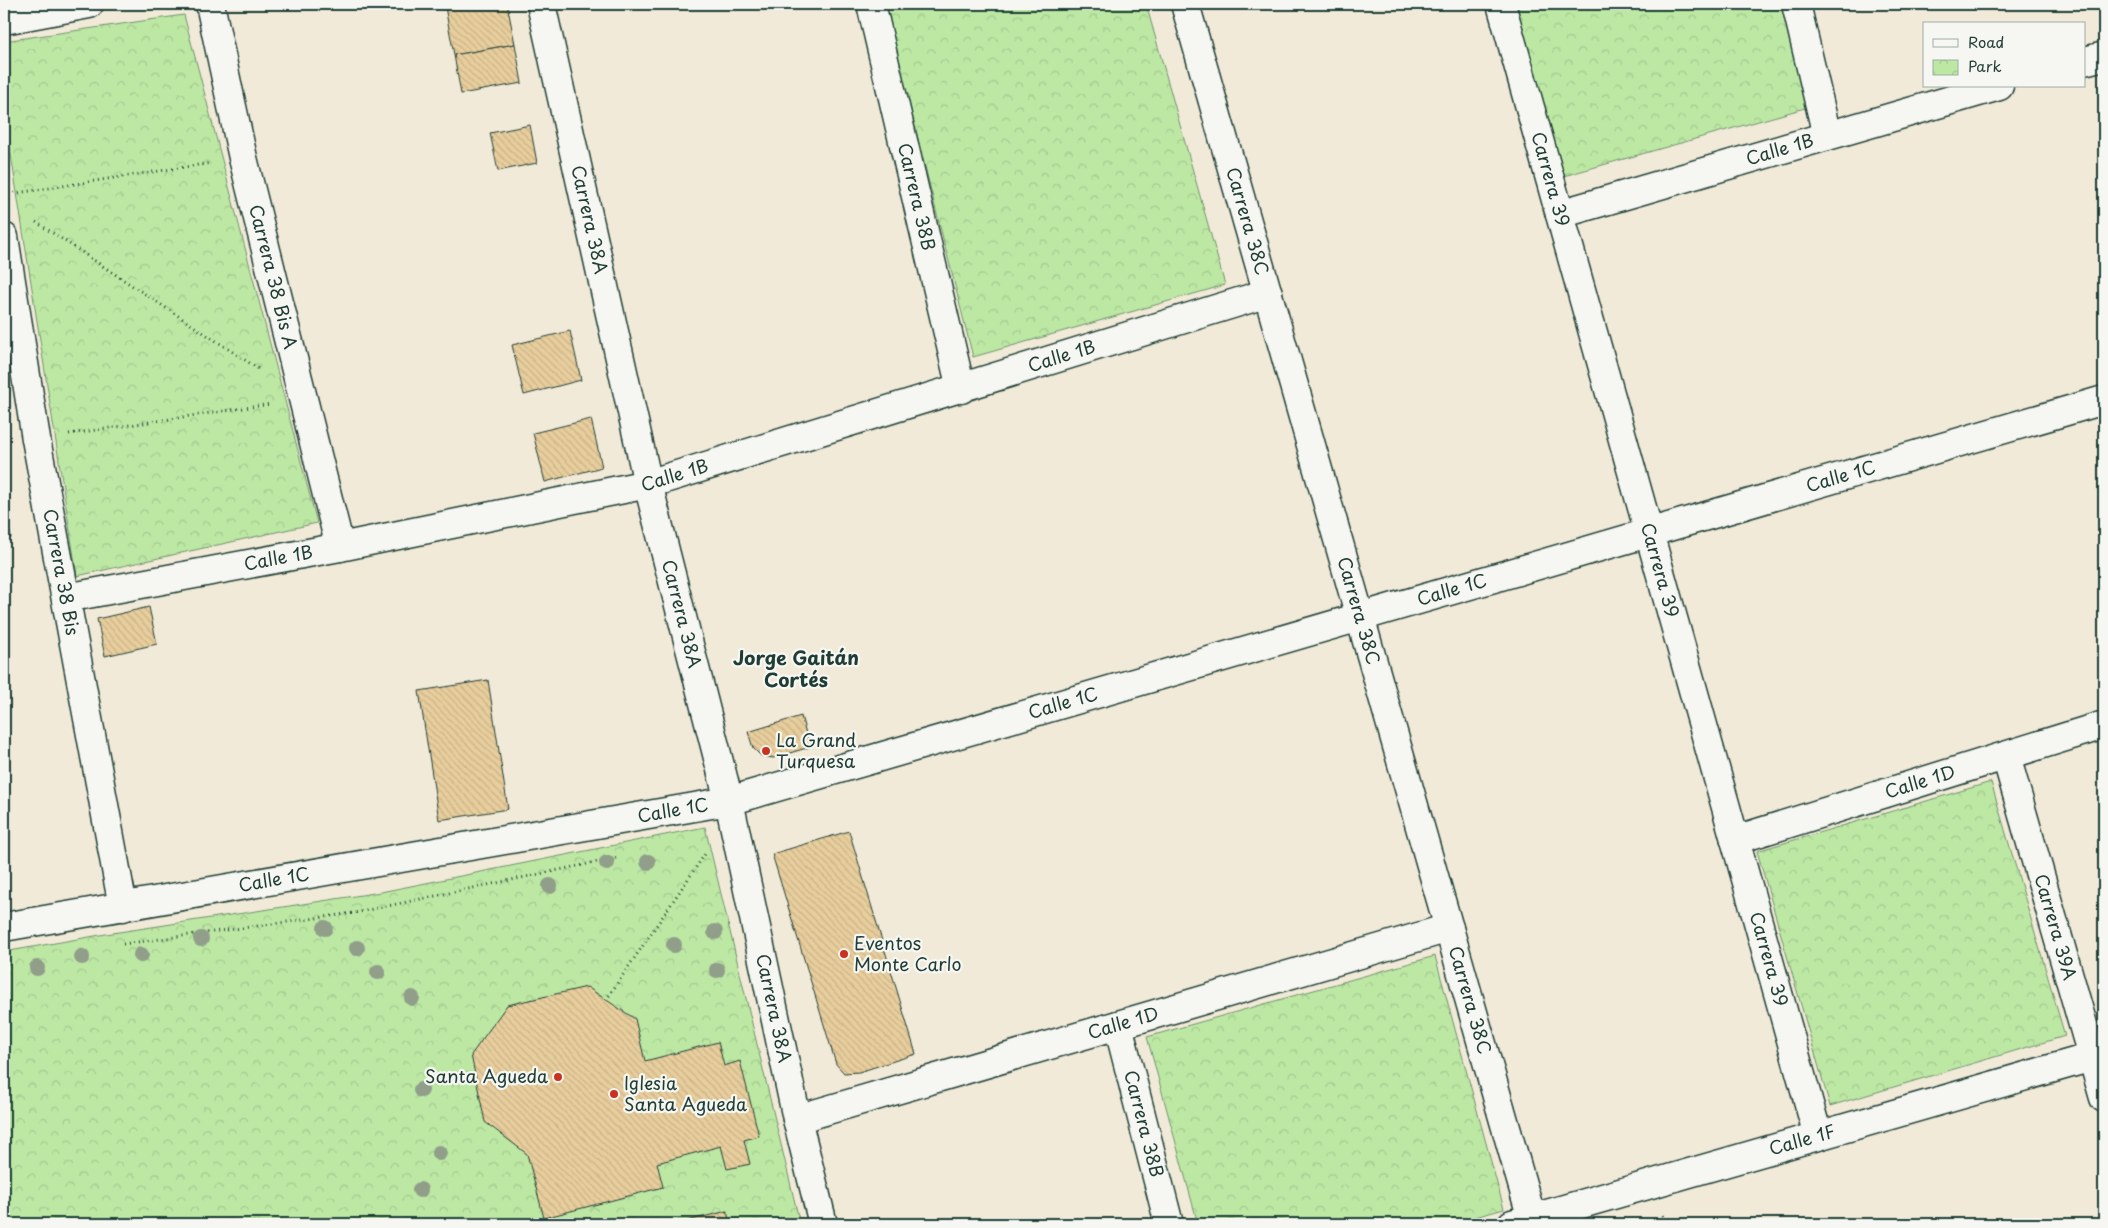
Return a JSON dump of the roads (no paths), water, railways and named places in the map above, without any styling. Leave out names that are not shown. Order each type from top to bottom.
[{"type":"street","points":[[4,20],[89,4]]},
{"type":"street","name":"Carrera 38 Bis A","points":[[210,4],[243,158],[340,548]]},
{"type":"street","name":"Carrera 38A","points":[[541,4],[648,484],[728,801],[797,1119],[823,1224]]},
{"type":"street","name":"Carrera 38B","points":[[871,4],[960,389]]},
{"type":"street","name":"Carrera 38C","points":[[1185,4],[1449,928],[1522,1221]]},
{"type":"street","name":"Carrera 39","points":[[1501,4],[1818,1136]]},
{"type":"street","points":[[1796,4],[1827,136]]},
{"type":"street","points":[[2086,60],[2104,56]]},
{"type":"street","name":"Calle 1B","points":[[1560,214],[1991,88]]},
{"type":"street","name":"Carrera 38 Bis","points":[[4,237],[36,439],[123,907]]},
{"type":"street","name":"Calle 1B","points":[[66,598],[340,548],[648,484],[1268,293]]},
{"type":"street","name":"Calle 1C","points":[[4,928],[728,801],[2104,400]]},
{"type":"street","name":"Calle 1D","points":[[1735,840],[2104,726]]},
{"type":"street","name":"Carrera 39A","points":[[2006,756],[2104,1098]]},
{"type":"street","name":"Calle 1D","points":[[797,1119],[1449,928]]},
{"type":"street","name":"Carrera 38B","points":[[1118,1025],[1170,1224]]},
{"type":"street","name":"Calle 1F","points":[[1522,1221],[2092,1057]]},
{"type":"place","name":"La Grand Turquesa","points":[[766,751]]},
{"type":"place","name":"Eventos Monte Carlo","points":[[844,954]]},
{"type":"place","name":"Santa Agueda","points":[[558,1077]]},
{"type":"place","name":"Iglesia Santa Agueda","points":[[614,1094]]},
{"type":"district","name":"Jorge Gaitán Cortés","points":[[796,669]]}]
